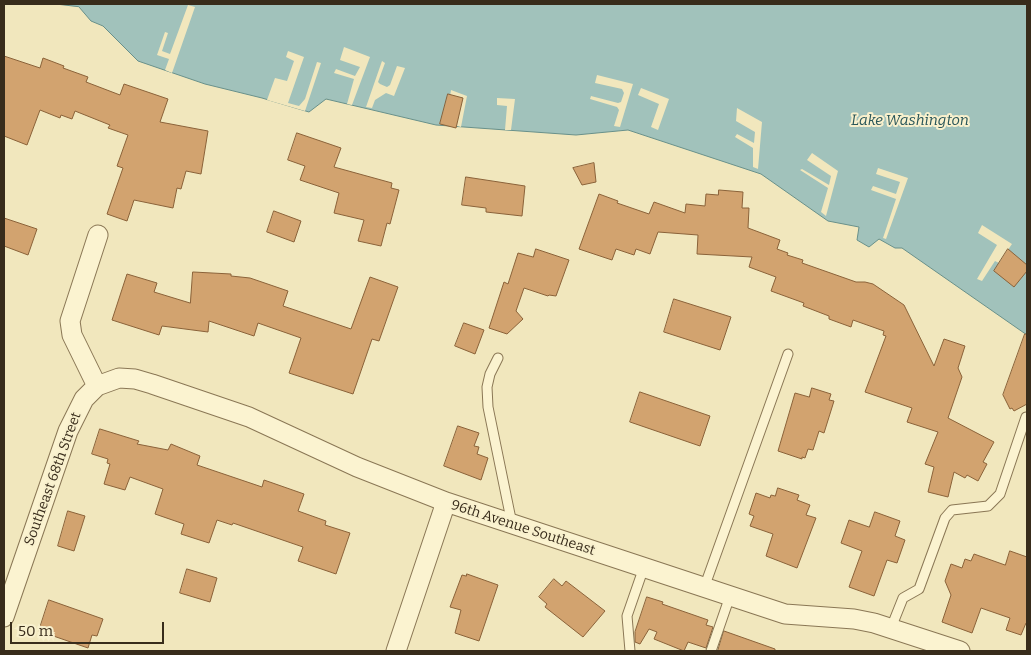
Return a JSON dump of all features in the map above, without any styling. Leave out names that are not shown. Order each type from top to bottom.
[{"type":"street","points":[[97,386],[72,335],[70,321],[98,235]]},
{"type":"street","name":"96th Avenue Southeast","points":[[97,386],[119,378],[152,384],[249,417],[357,467],[446,502],[704,588],[785,614],[854,619],[891,628],[960,651]]},
{"type":"street","name":"Southeast 68th Street","points":[[4,617],[68,430],[84,399],[97,386]]},
{"type":"street","points":[[396,651],[446,502]]},
{"type":"lane","points":[[704,588],[788,354]]},
{"type":"lane","points":[[498,358],[490,374],[487,386],[488,407],[512,524]]},
{"type":"lane","points":[[891,628],[903,598],[919,589],[945,518],[952,510],[988,506],[1000,494],[1026,417]]},
{"type":"lane","points":[[630,651],[627,616],[644,567]]},
{"type":"lane","points":[[711,651],[730,596]]},
{"type":"water","name":"Lake Washington","points":[[56,4],[1027,4],[1027,335],[902,248],[895,248],[879,239],[869,247],[857,240],[859,227],[828,221],[761,174],[628,130],[576,135],[436,125],[326,99],[309,112],[205,84],[138,61],[103,26],[91,21],[79,7]]},
{"type":"pier","points":[[188,5],[195,7],[172,73],[165,70],[169,59],[157,55],[165,32],[168,33],[162,51],[170,54]]},
{"type":"pier","points":[[344,47],[370,57],[352,105],[347,104],[354,79],[334,73],[336,69],[355,76],[360,67],[340,60]]},
{"type":"pier","points":[[288,51],[304,57],[288,103],[299,106],[305,99],[317,62],[321,63],[305,111],[267,100],[275,78],[287,81],[294,61],[286,57]]},
{"type":"pier","points":[[382,61],[385,63],[378,82],[387,87],[390,85],[397,66],[405,68],[394,96],[386,93],[375,100],[372,108],[366,107]]},
{"type":"pier","points":[[597,75],[633,84],[620,127],[614,126],[619,110],[617,107],[590,99],[591,96],[618,103],[621,102],[624,93],[622,89],[595,83]]},
{"type":"pier","points":[[641,88],[669,99],[658,130],[651,127],[659,104],[638,95]]},
{"type":"pier","points":[[451,90],[467,96],[461,127],[446,123]]},
{"type":"pier","points":[[497,98],[515,99],[511,130],[505,130],[507,106],[497,105]]},
{"type":"pier","points":[[737,108],[762,122],[758,169],[753,167],[753,148],[735,137],[737,134],[754,143],[755,132],[736,121]]},
{"type":"pier","points":[[812,153],[838,171],[826,216],[821,212],[828,188],[800,170],[802,169],[829,185],[831,176],[807,160]]},
{"type":"pier","points":[[878,168],[908,178],[886,239],[883,238],[896,199],[871,190],[873,186],[896,194],[900,182],[876,174]]},
{"type":"pier","points":[[982,225],[1012,244],[999,263],[995,261],[982,281],[977,279],[997,245],[978,233]]},
{"type":"building","points":[[4,56],[40,68],[43,58],[88,77],[86,82],[120,95],[124,84],[168,99],[160,122],[208,131],[201,174],[186,171],[181,189],[177,188],[173,208],[134,200],[127,221],[107,214],[123,168],[117,166],[128,135],[108,128],[110,125],[75,111],[72,119],[61,115],[60,118],[40,110],[27,145],[4,136]]},
{"type":"building","points":[[448,94],[463,98],[456,128],[440,124]]},
{"type":"building","points":[[297,133],[341,148],[334,167],[392,183],[391,188],[399,190],[390,224],[387,223],[381,246],[358,241],[364,220],[334,213],[339,193],[300,180],[305,166],[288,160]]},
{"type":"building","points":[[594,163],[596,182],[582,185],[573,168]]},
{"type":"building","points":[[466,177],[525,186],[522,216],[486,212],[486,208],[462,205]]},
{"type":"building","points":[[719,190],[743,192],[742,208],[749,208],[748,228],[780,240],[777,249],[788,253],[787,255],[803,260],[802,263],[856,282],[873,284],[904,305],[934,366],[944,339],[965,346],[958,368],[962,377],[948,418],[994,442],[983,462],[987,464],[978,481],[967,475],[965,478],[954,472],[948,497],[928,492],[934,467],[925,464],[938,432],[907,422],[912,408],[865,392],[886,336],[883,335],[884,331],[853,320],[851,327],[803,306],[804,303],[771,291],[776,277],[749,267],[752,257],[697,254],[698,235],[658,232],[650,254],[636,249],[634,255],[616,249],[612,260],[579,249],[599,194],[618,201],[617,203],[649,214],[654,202],[685,213],[686,204],[705,206],[706,194],[718,195]]},
{"type":"building","points":[[274,211],[301,221],[294,242],[267,232]]},
{"type":"building","points":[[4,218],[37,229],[28,255],[4,246]]},
{"type":"building","points":[[536,249],[569,260],[556,296],[548,296],[524,288],[516,311],[523,319],[507,334],[489,328],[504,282],[508,284],[518,253],[533,257]]},
{"type":"building","points":[[1008,249],[1027,265],[1027,271],[1014,287],[994,271]]},
{"type":"building","points":[[193,272],[231,274],[231,276],[250,278],[288,291],[283,306],[351,329],[370,277],[398,287],[379,341],[372,339],[353,394],[289,373],[301,338],[258,323],[254,336],[209,321],[208,332],[162,326],[159,335],[112,320],[127,274],[157,283],[154,292],[190,303]]},
{"type":"building","points":[[674,299],[731,317],[720,350],[664,332]]},
{"type":"building","points":[[464,323],[484,330],[475,354],[455,346]]},
{"type":"building","points":[[1025,334],[1027,334],[1027,404],[1014,411],[1012,408],[1010,409],[1003,395]]},
{"type":"building","points":[[812,388],[831,394],[829,400],[834,401],[824,433],[819,431],[813,450],[808,449],[805,458],[802,457],[802,459],[778,451],[795,393],[809,397]]},
{"type":"building","points":[[640,392],[710,416],[700,446],[630,422]]},
{"type":"building","points":[[458,426],[479,433],[474,446],[479,447],[477,454],[488,458],[481,480],[444,466]]},
{"type":"building","points":[[100,429],[139,441],[137,444],[168,450],[171,444],[200,456],[197,465],[262,487],[264,480],[304,494],[298,511],[326,521],[325,525],[350,533],[336,574],[298,561],[303,547],[233,523],[232,525],[217,520],[209,543],[181,534],[184,524],[155,514],[163,489],[130,477],[125,490],[104,484],[110,464],[107,463],[108,459],[92,454]]},
{"type":"building","points":[[778,488],[799,495],[797,500],[810,505],[806,515],[816,518],[797,568],[766,556],[773,534],[750,526],[754,516],[749,514],[756,493],[770,498],[771,495],[775,496]]},
{"type":"building","points":[[68,511],[85,516],[74,551],[58,546]]},
{"type":"building","points":[[875,512],[900,521],[895,536],[905,540],[897,563],[887,560],[874,596],[849,587],[862,551],[841,543],[849,520],[869,527]]},
{"type":"building","points":[[1010,551],[1027,557],[1027,624],[1021,635],[1006,630],[1010,618],[981,608],[972,633],[942,622],[951,595],[945,581],[951,564],[962,568],[965,559],[971,561],[974,554],[1005,565]]},
{"type":"building","points":[[187,569],[217,578],[210,602],[180,593]]},
{"type":"building","points":[[467,574],[498,585],[479,641],[455,633],[461,610],[450,607],[462,575],[466,576]]},
{"type":"building","points":[[554,579],[562,586],[566,581],[605,611],[583,637],[545,607],[547,604],[539,597]]},
{"type":"building","points":[[647,597],[708,620],[706,625],[713,627],[706,648],[688,642],[684,651],[654,639],[657,632],[649,629],[640,644],[635,642],[635,632]]},
{"type":"building","points":[[49,600],[103,619],[97,636],[92,635],[88,648],[39,631]]},
{"type":"building","points":[[724,631],[775,649],[775,651],[718,651]]}]
